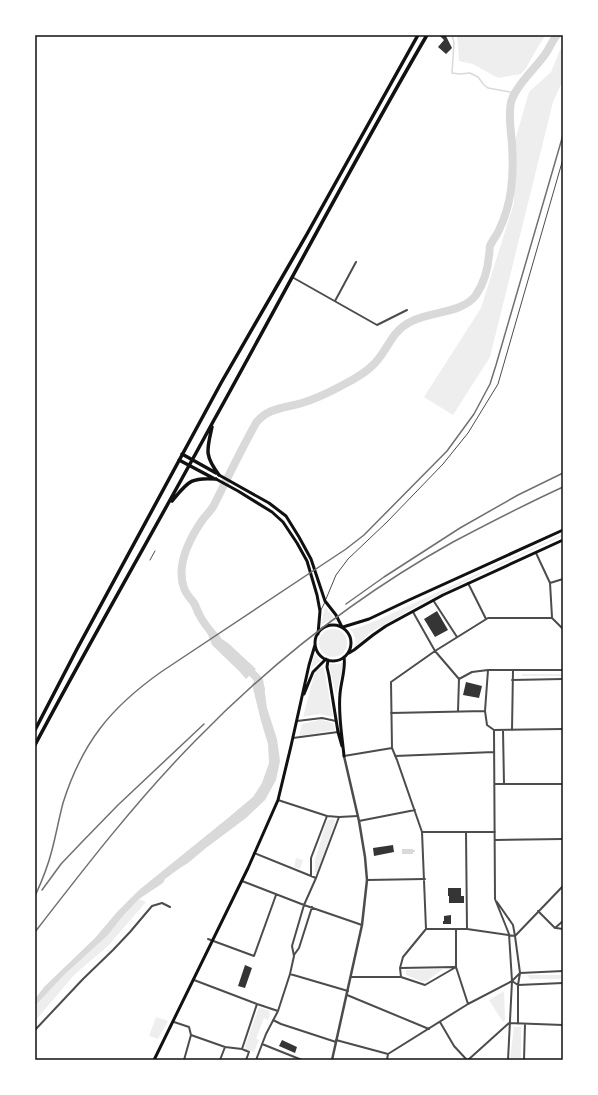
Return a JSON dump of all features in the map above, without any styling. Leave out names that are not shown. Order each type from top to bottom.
[{"type":"main road","points":[[35,730],[77,649],[221,383],[307,234],[418,35]]},
{"type":"main road","points":[[35,745],[214,422],[292,277],[427,35]]},
{"type":"main road","points":[[214,422],[207,449],[208,457],[219,475]]},
{"type":"main road","points":[[182,454],[269,503],[286,516],[311,559],[325,601],[343,627],[348,631],[351,637],[351,648],[348,653],[340,660],[334,661],[320,655],[317,650],[316,639],[321,629],[326,626],[332,624],[343,627],[369,619],[563,530]]},
{"type":"main road","points":[[179,460],[238,491],[272,512],[283,522],[307,561],[312,576],[320,611],[318,634]]},
{"type":"main road","points":[[166,508],[186,484],[195,479],[205,478],[216,480]]},
{"type":"main road","points":[[348,653],[386,626],[433,600],[563,540]]},
{"type":"main road","points":[[154,1060],[242,881],[278,800],[297,721],[308,665],[316,645]]},
{"type":"main road","points":[[344,657],[345,663],[340,692],[344,756]]},
{"type":"main road","points":[[300,707],[313,672],[327,659]]},
{"type":"main road","points":[[327,659],[336,721],[344,756]]},
{"type":"street","points":[[335,301],[356,262]]},
{"type":"street","points":[[292,277],[377,325],[407,310]]},
{"type":"street","points":[[535,552],[550,584],[552,618],[563,629]]},
{"type":"street","points":[[550,584],[563,579]]},
{"type":"street","points":[[468,583],[486,619]]},
{"type":"street","points":[[433,600],[457,637]]},
{"type":"street","points":[[413,612],[435,651],[459,679],[458,711]]},
{"type":"street","points":[[401,977],[400,968],[403,957],[426,929],[425,879],[422,832],[392,748],[392,682],[435,651],[488,618],[552,618]]},
{"type":"street","points":[[459,679],[472,672],[488,670],[563,670]]},
{"type":"street","points":[[488,670],[485,711],[487,725],[494,730],[563,729]]},
{"type":"street","points":[[512,670],[512,730]]},
{"type":"street","points":[[512,680],[563,679]]},
{"type":"street","points":[[391,713],[485,711]]},
{"type":"street","points":[[297,721],[322,718],[336,721]]},
{"type":"street","points":[[494,730],[496,832],[495,899],[509,934],[512,981],[508,1060]]},
{"type":"street","points":[[503,730],[504,784]]},
{"type":"street","points":[[293,738],[338,732]]},
{"type":"street","points":[[332,1060],[362,925],[367,880],[359,821],[344,756],[392,748]]},
{"type":"street","points":[[395,756],[494,752]]},
{"type":"street","points":[[495,784],[563,784]]},
{"type":"street","points":[[278,800],[327,816],[358,816]]},
{"type":"street","points":[[359,821],[415,810]]},
{"type":"street","points":[[311,876],[312,858],[327,816]]},
{"type":"street","points":[[294,956],[292,946],[304,905],[339,817]]},
{"type":"street","points":[[422,832],[496,832]]},
{"type":"street","points":[[466,832],[467,930]]},
{"type":"street","points":[[495,840],[563,839]]},
{"type":"street","points":[[254,853],[316,878]]},
{"type":"street","points":[[367,880],[425,879]]},
{"type":"street","points":[[242,881],[276,895],[362,925]]},
{"type":"street","points":[[515,936],[563,886]]},
{"type":"street","points":[[208,939],[254,956],[276,895]]},
{"type":"street","points":[[495,899],[513,925],[520,973],[518,985],[518,1024]]},
{"type":"street","points":[[35,1030],[83,979],[126,937],[152,906],[162,903],[170,906]]},
{"type":"street","points":[[256,1060],[278,1011],[294,956],[312,907]]},
{"type":"street","points":[[538,911],[555,928],[563,928]]},
{"type":"street","points":[[555,928],[563,921]]},
{"type":"street","points":[[426,929],[456,929],[509,934],[515,936]]},
{"type":"street","points":[[456,929],[456,967],[468,1004]]},
{"type":"street","points":[[400,968],[456,967]]},
{"type":"street","points":[[351,977],[401,977],[425,985],[456,967]]},
{"type":"street","points":[[273,1020],[281,1024],[336,1041],[388,1054],[468,1004],[512,981],[520,973],[563,971]]},
{"type":"street","points":[[290,974],[348,991]]},
{"type":"street","points":[[194,980],[278,1011]]},
{"type":"street","points":[[512,981],[518,985],[563,983]]},
{"type":"street","points":[[347,995],[429,1029]]},
{"type":"street","points":[[242,1049],[257,1004]]},
{"type":"street","points":[[174,1022],[189,1027],[191,1035],[184,1060]]},
{"type":"street","points":[[440,1022],[454,1046],[468,1060],[509,1023],[563,1025]]},
{"type":"street","points":[[524,1060],[525,1024]]},
{"type":"street","points":[[191,1035],[225,1047],[242,1049],[249,1052],[246,1060]]},
{"type":"street","points":[[262,1044],[302,1060]]},
{"type":"street","points":[[220,1060],[225,1047]]},
{"type":"street","points":[[387,1060],[388,1054]]},
{"type":"street","points":[[290,1060],[292,1056]]},
{"type":"lane","points":[[320,611],[336,575],[348,559],[387,522],[443,464],[468,433],[498,384],[563,159]]},
{"type":"lane","points":[[150,560],[154,551]]},
{"type":"shaded area","points":[[457,35],[546,35],[521,74],[498,78],[473,64],[459,61]]},
{"type":"shaded area","points":[[563,46],[563,80],[553,102],[490,357],[453,415],[424,397],[481,308],[514,203],[514,144],[529,92],[551,72]]},
{"type":"shaded area","points":[[563,534],[563,536],[487,571],[417,606],[371,632],[354,648],[355,638],[350,629],[360,627],[380,619]]},
{"type":"shaded area","points":[[325,607],[337,621],[328,621],[321,625]]},
{"type":"shaded area","points":[[333,629],[343,633],[347,643],[343,653],[333,657],[323,653],[319,643],[323,633]]},
{"type":"shaded area","points":[[210,630],[228,643],[256,669],[246,679],[212,645],[207,632]]},
{"type":"shaded area","points":[[315,653],[321,661],[311,668]]},
{"type":"shaded area","points":[[344,662],[336,695],[329,664],[339,664]]},
{"type":"shaded area","points":[[322,667],[324,668],[333,717],[319,714],[303,717],[314,675],[317,670]]},
{"type":"shaded area","points":[[522,674],[563,674],[563,676],[522,676]]},
{"type":"shaded area","points":[[262,678],[267,708],[277,739],[280,761],[276,780],[265,800],[246,818],[165,879],[163,883],[139,899],[108,935],[64,975],[35,1006],[35,999],[44,987],[95,938],[117,912],[139,890],[253,797],[262,783],[269,763],[268,744],[252,684],[256,680]]},
{"type":"shaded area","points":[[320,720],[334,724],[335,730],[299,736],[302,724]]},
{"type":"shaded area","points":[[328,820],[335,820],[334,825],[317,873],[315,872],[315,860],[326,823]]},
{"type":"shaded area","points":[[402,849],[413,849],[415,852],[413,852],[413,854],[402,854]]},
{"type":"shaded area","points":[[296,858],[303,860],[300,869],[294,867]]},
{"type":"shaded area","points":[[139,899],[146,902],[108,946],[75,974],[35,1021],[35,1006],[64,975],[108,935]]},
{"type":"shaded area","points":[[443,969],[427,981],[423,982],[406,975],[406,970]]},
{"type":"shaded area","points":[[527,975],[563,975],[563,979],[530,979]]},
{"type":"shaded area","points":[[504,991],[505,1020],[503,1022],[489,1000]]},
{"type":"shaded area","points":[[259,1007],[269,1011],[270,1014],[268,1020],[264,1018],[256,1039],[259,1040],[254,1052],[246,1050],[245,1046]]},
{"type":"shaded area","points":[[156,1017],[168,1021],[158,1039],[149,1036]]},
{"type":"shaded area","points":[[514,1027],[521,1027],[521,1060],[510,1060]]},
{"type":"building","points":[[439,35],[447,35],[446,36],[452,48],[446,54],[438,47],[444,40]]},
{"type":"building","points":[[437,611],[448,630],[435,637],[424,619]]},
{"type":"building","points":[[466,682],[482,686],[479,698],[463,695]]},
{"type":"building","points":[[393,845],[394,852],[374,856],[373,848]]},
{"type":"building","points":[[448,888],[461,888],[461,896],[464,896],[464,903],[449,903]]},
{"type":"building","points":[[451,915],[451,924],[443,924],[444,916]]},
{"type":"building","points":[[245,965],[252,968],[245,988],[238,986]]},
{"type":"building","points":[[282,1040],[297,1047],[295,1053],[279,1046]]},
{"type":"waterway","points":[[452,35],[454,43],[452,73],[470,73],[478,77],[488,88],[515,93]]},
{"type":"waterway","points":[[217,639],[205,624],[185,590],[182,580],[183,562],[192,537],[214,505],[256,423],[260,418],[271,411],[312,400],[355,379],[375,363],[394,335],[404,326],[418,318],[463,306],[476,295],[485,276],[490,246],[503,221],[512,184],[513,167],[510,118],[511,102],[517,89],[542,59],[557,35]]},
{"type":"waterway","points":[[245,666],[257,678],[261,689]]},
{"type":"railway","points":[[35,896],[49,862],[63,803],[79,762],[100,728],[113,713],[127,699],[161,672],[346,549],[364,535],[447,451],[474,414],[490,384],[563,135]]},
{"type":"railway","points":[[346,604],[384,577],[460,528],[518,495],[563,473]]},
{"type":"railway","points":[[35,932],[112,834],[153,786],[195,741],[254,684],[317,632],[383,584],[453,542],[563,487]]},
{"type":"railway","points":[[42,890],[61,864],[118,805],[204,724]]}]
